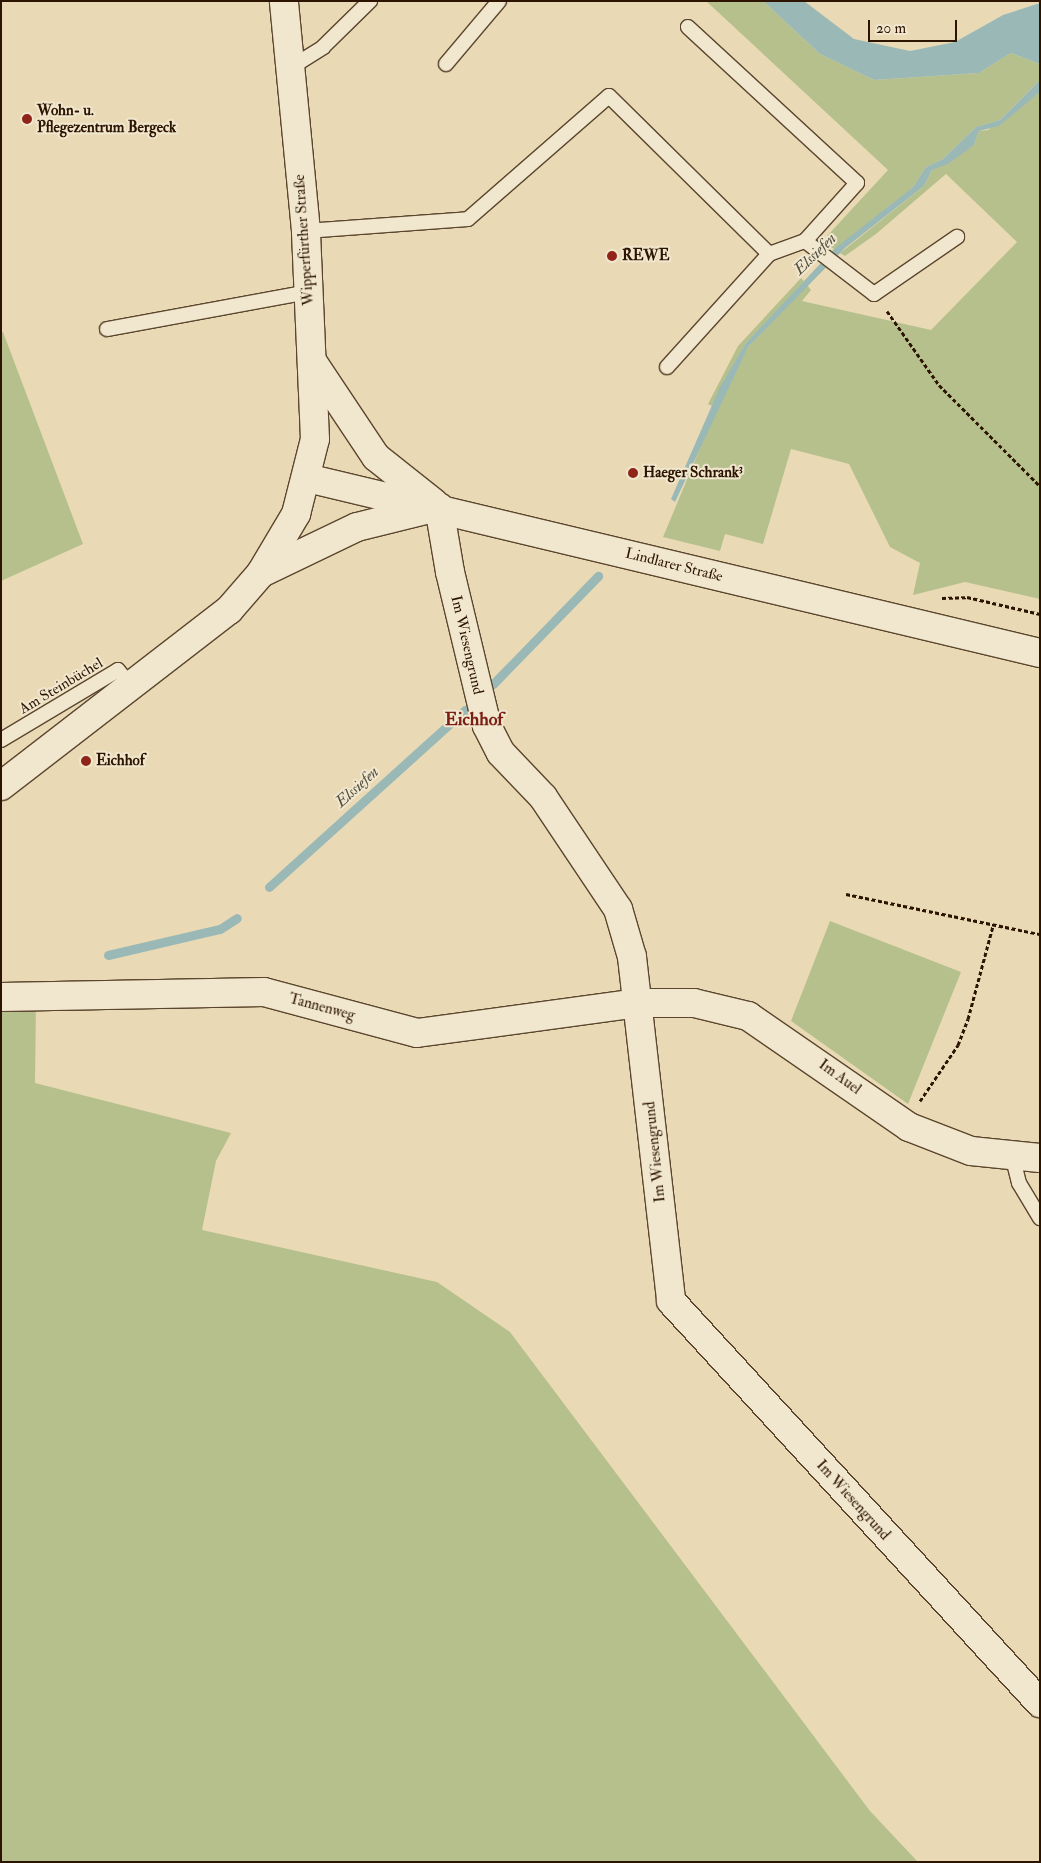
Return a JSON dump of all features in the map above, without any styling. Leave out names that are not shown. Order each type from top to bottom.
[{"type":"street","name":"Wipperfürther Straße","points":[[261,573],[296,514],[307,478],[315,439],[306,231],[284,1]]},
{"type":"street","points":[[312,361],[376,457],[439,508]]},
{"type":"street","name":"Lindlarer Straße","points":[[307,478],[1040,653]]},
{"type":"street","points":[[1,786],[132,688],[229,610],[261,573],[357,527],[439,508]]},
{"type":"street","name":"Im Wiesengrund","points":[[439,508],[450,572],[487,726],[501,753],[543,797],[618,909],[639,1003],[671,1301],[1040,1703]]},
{"type":"street","name":"Tannenweg","points":[[1,997],[264,992],[417,1033],[639,1003]]},
{"type":"street","name":"Im Auel","points":[[639,1003],[694,1003],[748,1016],[909,1127],[971,1151],[1040,1158]]},
{"type":"lane","points":[[290,68],[323,48],[370,1]]},
{"type":"lane","points":[[446,64],[499,1]]},
{"type":"lane","points":[[667,367],[769,254],[805,241],[857,184],[688,27]]},
{"type":"lane","points":[[306,231],[468,219],[609,96],[769,254]]},
{"type":"lane","points":[[805,241],[874,294],[957,238]]},
{"type":"lane","points":[[107,329],[308,292]]},
{"type":"lane","name":"Am Steinbüchel","points":[[1,740],[118,670],[132,688]]},
{"type":"lane","points":[[1012,1154],[1019,1183],[1040,1218]]},
{"type":"path","points":[[874,294],[939,385],[1040,486]]},
{"type":"path","points":[[846,894],[993,926],[1040,934]]},
{"type":"path","points":[[909,1127],[921,1098],[958,1045],[968,1019],[993,926]]},
{"type":"green space","points":[[706,1],[763,1],[820,54],[874,80],[979,73],[1011,53],[1040,64],[1040,80],[1000,120],[976,127],[943,159],[926,167],[912,188],[869,226],[834,249],[826,244],[828,235],[888,170]]},
{"type":"green space","points":[[1040,92],[1040,599],[965,582],[913,595],[920,563],[890,547],[849,464],[791,449],[763,544],[725,534],[720,551],[663,537],[724,391],[748,347],[807,285],[811,290],[802,301],[931,330],[1017,242],[946,174],[876,234],[845,256],[840,253],[924,186],[932,170],[974,145],[979,131],[988,130]]},
{"type":"green space","points":[[801,278],[804,281],[780,309],[746,343],[712,406],[708,404],[738,346]]},
{"type":"green space","points":[[3,332],[83,544],[1,581],[1,333]]},
{"type":"green space","points":[[830,921],[961,972],[908,1104],[791,1021]]},
{"type":"green space","points":[[36,1002],[35,1083],[231,1133],[216,1161],[202,1230],[437,1282],[510,1332],[870,1811],[918,1862],[1,1862],[1,1004]]},
{"type":"water","points":[[763,1],[804,1],[854,39],[910,51],[955,42],[1003,15],[1040,3],[1040,64],[1011,53],[979,73],[874,80],[820,54]]},
{"type":"water","points":[[1040,80],[1040,92],[999,126],[979,131],[974,145],[948,164],[932,170],[924,186],[845,248],[748,347],[675,502],[671,499],[720,387],[746,343],[834,249],[912,188],[926,167],[943,159],[976,127],[1000,120]]},
{"type":"waterway","name":"Elssiefen","points":[[493,684],[598,576]]},
{"type":"waterway","name":"Elssiefen","points":[[269,887],[465,710]]},
{"type":"waterway","name":"Elssiefen","points":[[108,955],[220,929],[237,918]]},
{"type":"place","name":"Wohn- u. Pflegezentrum Bergeck","points":[[27,119]]},
{"type":"place","name":"REWE","points":[[612,256]]},
{"type":"place","name":"Haeger Schrank³","points":[[633,473]]},
{"type":"place","name":"Eichhof","points":[[86,761]]},
{"type":"district","name":"Eichhof","points":[[474,720]]}]
